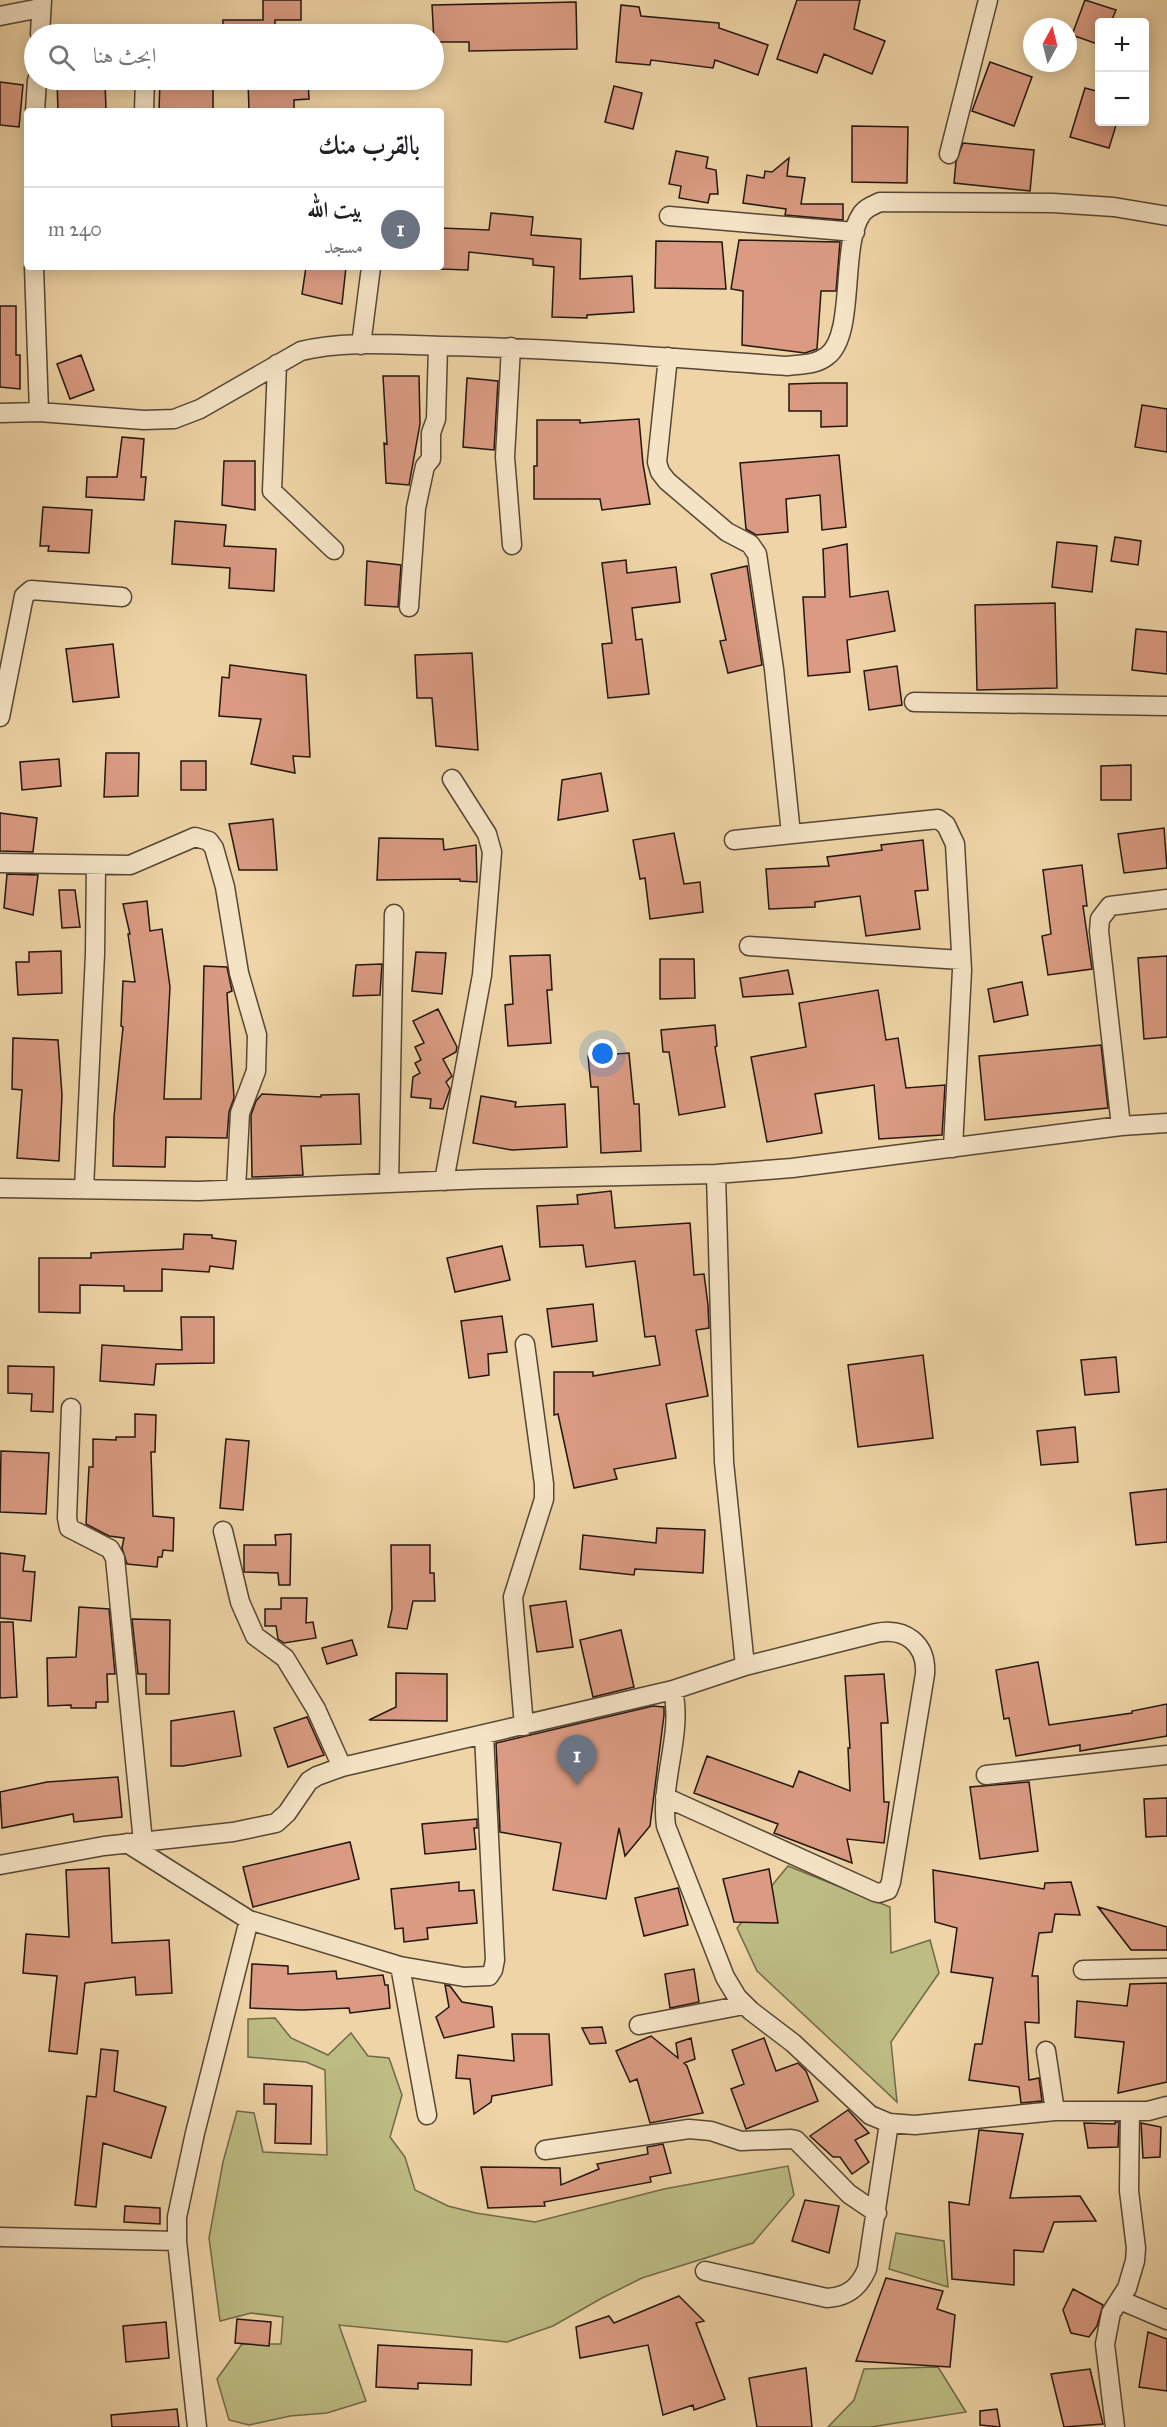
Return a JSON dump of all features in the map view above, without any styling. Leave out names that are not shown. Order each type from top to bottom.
[{"type":"street","points":[[949,154],[988,0]]},
{"type":"street","points":[[0,15],[41,4],[40,24]]},
{"type":"street","points":[[35,108],[36,90]]},
{"type":"street","points":[[144,108],[145,90]]},
{"type":"street","points":[[0,413],[39,412],[144,420],[174,419],[200,409],[301,351],[319,346],[511,347],[787,366],[817,362],[829,355],[837,344],[843,320],[855,231],[861,214],[880,202],[1053,203],[1114,207],[1167,216]]},
{"type":"street","points":[[669,216],[855,231]]},
{"type":"street","points":[[34,270],[39,412]]},
{"type":"street","points":[[361,345],[371,270]]},
{"type":"street","points":[[409,607],[416,508],[425,466],[431,459],[431,433],[436,419],[438,346]]},
{"type":"street","points":[[511,347],[505,457],[512,545]]},
{"type":"street","points":[[668,357],[657,462],[660,472],[667,481],[727,532],[750,544],[757,554],[774,669],[791,834]]},
{"type":"street","points":[[277,364],[272,491],[334,550]]},
{"type":"street","points":[[0,717],[24,596],[31,590],[122,597]]},
{"type":"street","points":[[914,702],[1167,706]]},
{"type":"street","points":[[444,1181],[482,975],[492,852],[487,834],[452,779]]},
{"type":"street","points":[[734,840],[938,819],[946,825],[955,844],[961,960],[953,1148]]},
{"type":"street","points":[[0,863],[136,864],[195,837],[203,838],[214,848],[225,887],[239,973],[258,1042],[256,1071],[240,1113],[236,1189]]},
{"type":"street","points":[[84,1189],[95,954],[96,865]]},
{"type":"street","points":[[1121,1126],[1099,931],[1100,919],[1110,906],[1167,899]]},
{"type":"street","points":[[389,1183],[394,914]]},
{"type":"street","points":[[749,946],[961,960]]},
{"type":"street","points":[[0,1188],[236,1189],[716,1174],[792,1168],[1121,1126],[1167,1123]]},
{"type":"street","points":[[716,1174],[724,1462],[745,1666]]},
{"type":"street","points":[[524,1726],[513,1597],[544,1499],[525,1344]]},
{"type":"street","points":[[71,1408],[67,1518],[69,1528],[110,1549],[115,1558],[135,1843]]},
{"type":"street","points":[[223,1531],[240,1602],[255,1636],[285,1658],[316,1709],[342,1767]]},
{"type":"street","points":[[0,1865],[135,1843],[233,1833],[276,1823],[291,1809],[309,1781],[342,1767],[484,1736],[673,1690],[745,1666],[887,1631],[898,1632],[917,1643],[923,1653],[926,1663],[925,1674],[890,1886],[884,1892],[875,1892],[666,1797]]},
{"type":"street","points":[[673,1690],[676,1717],[664,1817],[668,1835],[725,1977],[744,2005],[793,2043],[861,2109],[889,2123],[915,2125],[1055,2112],[1148,2111],[1167,2106]]},
{"type":"street","points":[[135,1843],[249,1920],[400,1966],[475,1978],[489,1976],[494,1970],[495,1960],[484,1736]]},
{"type":"street","points":[[986,1775],[1167,1755]]},
{"type":"street","points":[[197,2427],[177,2241],[177,2217],[195,2133],[249,1920]]},
{"type":"street","points":[[400,1966],[427,2115]]},
{"type":"street","points":[[1083,1970],[1167,1968]]},
{"type":"street","points":[[639,2025],[744,2005]]},
{"type":"street","points":[[1046,2051],[1055,2112]]},
{"type":"street","points":[[1116,2427],[1105,2344],[1112,2313],[1128,2288],[1135,2261],[1129,2191],[1130,2111]]},
{"type":"street","points":[[705,2271],[816,2296],[837,2298],[856,2287],[863,2279],[867,2269],[889,2123]]},
{"type":"street","points":[[545,2150],[689,2129],[711,2131],[741,2141],[791,2139],[804,2147],[849,2194],[877,2213]]},
{"type":"street","points":[[0,2237],[177,2241]]},
{"type":"street","points":[[1120,2300],[1167,2320]]},
{"type":"shaded area","points":[[788,1866],[890,1907],[891,1953],[930,1940],[939,1973],[891,2042],[897,2102],[757,1971],[737,1928]]},
{"type":"shaded area","points":[[275,2018],[291,2038],[328,2055],[351,2033],[368,2056],[389,2058],[402,2095],[390,2137],[405,2157],[415,2190],[448,2206],[476,2213],[535,2222],[664,2189],[788,2166],[794,2195],[753,2243],[642,2278],[553,2326],[507,2342],[339,2325],[366,2401],[327,2413],[290,2416],[249,2425],[229,2420],[217,2379],[242,2344],[281,2344],[283,2317],[251,2313],[220,2321],[209,2238],[223,2162],[237,2111],[254,2113],[263,2152],[327,2155],[325,2070],[306,2062],[248,2057],[248,2019]]},
{"type":"shaded area","points":[[896,2233],[944,2241],[948,2287],[889,2269]]},
{"type":"shaded area","points":[[938,2367],[966,2412],[871,2427],[828,2427],[854,2400],[864,2369]]},
{"type":"building","points":[[263,0],[301,0],[301,20],[275,20],[275,24],[223,24],[223,20],[263,20]]},
{"type":"building","points":[[797,0],[860,0],[854,29],[885,41],[872,74],[824,54],[817,73],[777,59]]},
{"type":"building","points":[[1085,0],[1116,10],[1113,18],[1095,18],[1095,43],[1077,37],[1077,22]]},
{"type":"building","points":[[576,2],[577,49],[469,51],[469,42],[444,42],[444,24],[433,24],[432,5]]},
{"type":"building","points":[[621,5],[639,7],[641,16],[719,23],[719,28],[768,45],[758,75],[715,60],[713,68],[651,60],[650,65],[616,62]]},
{"type":"building","points":[[990,62],[1032,77],[1014,126],[972,111]]},
{"type":"building","points":[[0,82],[23,85],[19,127],[0,125]]},
{"type":"building","points":[[614,86],[642,93],[633,129],[605,122]]},
{"type":"building","points":[[1085,88],[1095,91],[1095,126],[1116,126],[1109,148],[1070,137]]},
{"type":"building","points":[[57,90],[105,90],[106,108],[58,108]]},
{"type":"building","points":[[160,90],[213,90],[213,108],[159,108]]},
{"type":"building","points":[[248,90],[309,90],[309,99],[294,100],[294,108],[249,108]]},
{"type":"building","points":[[852,126],[908,127],[907,183],[852,182]]},
{"type":"building","points":[[963,143],[1034,150],[1030,191],[954,183],[956,162]]},
{"type":"building","points":[[676,151],[708,157],[706,168],[716,170],[718,194],[710,194],[708,203],[679,198],[681,186],[669,184]]},
{"type":"building","points":[[789,158],[787,176],[805,178],[801,204],[843,204],[843,220],[785,215],[786,209],[743,203],[747,175],[764,178],[765,171],[772,172]]},
{"type":"building","points":[[491,213],[533,217],[531,235],[581,239],[580,279],[632,276],[634,312],[587,315],[587,318],[552,317],[554,267],[533,265],[533,259],[469,252],[468,270],[444,269],[444,228],[489,230]]},
{"type":"building","points":[[739,240],[840,242],[836,291],[821,291],[817,349],[805,353],[742,345],[743,291],[731,289]]},
{"type":"building","points":[[656,241],[722,242],[726,289],[655,288]]},
{"type":"building","points":[[306,270],[346,270],[342,304],[302,294]]},
{"type":"building","points":[[0,306],[16,306],[16,355],[20,355],[20,389],[0,387]]},
{"type":"building","points":[[81,355],[94,390],[70,399],[57,364]]},
{"type":"building","points":[[383,376],[419,376],[420,424],[409,485],[386,483],[384,443],[387,444]]},
{"type":"building","points":[[467,378],[498,381],[494,450],[463,447]]},
{"type":"building","points":[[847,383],[847,426],[821,427],[821,411],[789,411],[789,384]]},
{"type":"building","points":[[1142,405],[1167,409],[1167,452],[1135,447]]},
{"type":"building","points":[[639,419],[643,464],[650,504],[602,510],[600,499],[534,499],[537,420],[580,420],[580,423]]},
{"type":"building","points":[[122,437],[144,439],[141,477],[146,477],[144,500],[86,497],[87,477],[117,477]]},
{"type":"building","points":[[839,455],[846,527],[822,530],[820,495],[786,499],[788,532],[756,535],[746,529],[740,463]]},
{"type":"building","points":[[224,461],[255,461],[255,510],[222,505]]},
{"type":"building","points":[[43,507],[92,510],[89,553],[48,551],[49,546],[40,546]]},
{"type":"building","points":[[175,521],[226,525],[224,546],[276,549],[274,591],[229,588],[230,568],[172,564]]},
{"type":"building","points":[[1115,537],[1141,541],[1138,565],[1111,561]]},
{"type":"building","points":[[1057,542],[1097,546],[1092,592],[1052,587]]},
{"type":"building","points":[[847,544],[850,597],[888,591],[895,631],[847,640],[850,672],[808,676],[803,597],[825,597],[823,549]]},
{"type":"building","points":[[626,560],[627,573],[676,567],[680,602],[632,608],[636,640],[642,639],[649,694],[608,698],[602,644],[612,643],[602,563]]},
{"type":"building","points":[[367,561],[401,565],[398,607],[365,605]]},
{"type":"building","points":[[747,566],[762,665],[728,673],[720,641],[726,640],[711,574]]},
{"type":"building","points":[[1055,603],[1057,688],[977,690],[975,605]]},
{"type":"building","points":[[1136,629],[1167,632],[1167,674],[1132,670]]},
{"type":"building","points":[[113,644],[119,697],[73,702],[66,649]]},
{"type":"building","points":[[472,653],[478,750],[436,746],[432,698],[417,698],[415,655]]},
{"type":"building","points":[[230,665],[306,675],[310,757],[293,756],[295,773],[251,764],[261,719],[219,716],[222,677],[229,678]]},
{"type":"building","points":[[897,666],[902,705],[869,710],[864,671]]},
{"type":"building","points":[[106,753],[139,753],[138,796],[104,797]]},
{"type":"building","points":[[59,759],[61,786],[22,790],[20,762]]},
{"type":"building","points":[[181,761],[206,761],[206,790],[181,790]]},
{"type":"building","points":[[1131,765],[1131,800],[1101,800],[1101,766]]},
{"type":"building","points":[[601,773],[608,811],[558,820],[562,780]]},
{"type":"building","points":[[0,813],[37,818],[33,852],[0,851]]},
{"type":"building","points":[[273,819],[277,870],[239,870],[229,824]]},
{"type":"building","points":[[1164,828],[1167,868],[1124,873],[1118,834]]},
{"type":"building","points":[[674,833],[684,884],[700,882],[703,912],[650,919],[645,878],[640,879],[633,840]]},
{"type":"building","points":[[379,838],[443,839],[444,850],[476,845],[477,882],[460,881],[460,879],[377,880]]},
{"type":"building","points":[[923,840],[928,890],[915,891],[920,929],[866,936],[860,896],[815,902],[815,907],[769,909],[766,869],[829,866],[827,857],[882,850],[881,845]]},
{"type":"building","points":[[1082,865],[1087,906],[1083,906],[1092,969],[1048,975],[1042,936],[1051,934],[1043,870]]},
{"type":"building","points":[[7,874],[38,875],[33,915],[4,908]]},
{"type":"building","points":[[59,890],[75,890],[80,927],[62,928]]},
{"type":"building","points":[[147,901],[150,931],[162,929],[170,987],[164,1099],[201,1099],[204,966],[227,967],[232,991],[227,993],[234,1098],[229,1112],[227,1138],[166,1137],[165,1167],[113,1166],[114,1117],[123,1027],[121,1026],[123,981],[135,982],[128,934],[130,934],[123,904]]},
{"type":"building","points":[[61,951],[62,993],[18,995],[16,962],[29,962],[29,952]]},
{"type":"building","points":[[416,952],[446,953],[442,994],[412,991]]},
{"type":"building","points":[[550,955],[552,990],[547,990],[551,1043],[508,1046],[505,1005],[513,1004],[510,956]]},
{"type":"building","points":[[1167,956],[1167,1037],[1144,1039],[1138,958]]},
{"type":"building","points":[[660,959],[694,959],[695,998],[660,999]]},
{"type":"building","points":[[382,964],[380,995],[353,996],[356,965]]},
{"type":"building","points":[[788,970],[793,994],[743,997],[740,978]]},
{"type":"building","points":[[1022,982],[1028,1015],[994,1022],[988,989]]},
{"type":"building","points":[[878,990],[886,1040],[898,1038],[906,1088],[945,1085],[942,1135],[879,1139],[874,1085],[815,1094],[822,1133],[767,1142],[751,1057],[806,1047],[799,1003]]},
{"type":"building","points":[[438,1009],[457,1047],[456,1052],[443,1059],[452,1076],[446,1082],[450,1089],[443,1109],[430,1108],[431,1099],[411,1097],[413,1077],[420,1073],[415,1063],[421,1060],[415,1047],[424,1043],[413,1021]]},
{"type":"building","points":[[715,1025],[717,1046],[715,1047],[725,1107],[679,1115],[669,1052],[663,1052],[661,1030]]},
{"type":"building","points":[[13,1038],[58,1040],[62,1095],[59,1161],[17,1158],[22,1090],[12,1089]]},
{"type":"building","points":[[1101,1045],[1108,1108],[985,1120],[979,1056]]},
{"type":"building","points":[[629,1053],[634,1104],[639,1104],[641,1151],[601,1153],[598,1087],[591,1087],[588,1056]]},
{"type":"building","points":[[262,1094],[321,1097],[321,1095],[359,1094],[361,1144],[301,1146],[303,1175],[252,1177],[251,1115],[256,1101]]},
{"type":"building","points":[[481,1096],[516,1102],[515,1107],[565,1104],[567,1147],[512,1150],[473,1143]]},
{"type":"building","points":[[611,1191],[615,1228],[690,1223],[694,1275],[704,1274],[708,1305],[709,1328],[696,1330],[708,1396],[666,1404],[676,1458],[614,1469],[617,1479],[574,1488],[558,1414],[554,1415],[554,1372],[593,1372],[593,1376],[660,1365],[655,1336],[645,1337],[635,1261],[586,1267],[583,1245],[540,1247],[537,1206],[578,1204],[577,1195]]},
{"type":"building","points":[[184,1234],[212,1235],[212,1238],[236,1241],[233,1269],[210,1266],[209,1272],[162,1269],[162,1291],[124,1291],[124,1286],[80,1285],[80,1313],[39,1312],[39,1258],[91,1258],[91,1253],[183,1249]]},
{"type":"building","points":[[502,1246],[510,1280],[455,1292],[447,1258]]},
{"type":"building","points":[[593,1304],[597,1341],[552,1347],[547,1309]]},
{"type":"building","points":[[502,1316],[507,1352],[488,1354],[489,1375],[469,1378],[461,1321]]},
{"type":"building","points":[[181,1317],[214,1317],[214,1363],[156,1364],[154,1385],[100,1381],[102,1345],[182,1350]]},
{"type":"building","points":[[923,1355],[933,1438],[858,1447],[848,1365]]},
{"type":"building","points":[[1116,1357],[1119,1392],[1085,1395],[1081,1360]]},
{"type":"building","points":[[8,1366],[54,1367],[53,1412],[31,1411],[32,1394],[8,1393]]},
{"type":"building","points":[[135,1414],[156,1415],[155,1452],[151,1452],[153,1516],[174,1518],[173,1551],[163,1550],[162,1557],[158,1557],[157,1567],[127,1564],[122,1548],[124,1538],[109,1536],[86,1524],[89,1467],[93,1467],[93,1439],[116,1440],[116,1437],[135,1437]]},
{"type":"building","points":[[1075,1427],[1078,1462],[1041,1465],[1037,1431]]},
{"type":"building","points":[[226,1439],[249,1441],[243,1510],[220,1508]]},
{"type":"building","points":[[1,1451],[49,1453],[46,1514],[0,1512]]},
{"type":"building","points":[[1167,1489],[1167,1542],[1136,1545],[1130,1493]]},
{"type":"building","points":[[657,1528],[705,1530],[703,1573],[635,1569],[634,1575],[580,1569],[583,1535],[656,1543]]},
{"type":"building","points":[[291,1534],[290,1585],[279,1585],[278,1573],[244,1572],[244,1545],[276,1545],[275,1535]]},
{"type":"building","points":[[391,1545],[430,1545],[430,1573],[434,1573],[435,1601],[413,1601],[407,1629],[388,1627],[392,1609]]},
{"type":"building","points":[[0,1553],[25,1556],[23,1571],[35,1572],[31,1621],[0,1618]]},
{"type":"building","points":[[281,1598],[307,1598],[306,1623],[313,1622],[316,1638],[284,1643],[278,1639],[276,1626],[265,1626],[265,1609],[281,1609]]},
{"type":"building","points":[[566,1601],[573,1647],[537,1652],[530,1606]]},
{"type":"building","points":[[79,1607],[109,1609],[115,1674],[107,1674],[108,1702],[96,1702],[96,1708],[71,1708],[71,1705],[48,1706],[47,1658],[76,1657]]},
{"type":"building","points":[[132,1619],[170,1620],[169,1694],[146,1694],[146,1674],[138,1674]]},
{"type":"building","points":[[0,1622],[13,1622],[17,1697],[0,1698]]},
{"type":"building","points":[[621,1630],[634,1687],[593,1697],[580,1640]]},
{"type":"building","points":[[352,1640],[357,1655],[327,1664],[322,1648]]},
{"type":"building","points":[[1038,1662],[1049,1725],[1132,1713],[1132,1711],[1167,1704],[1167,1736],[1080,1751],[1080,1745],[1016,1756],[1009,1718],[1004,1719],[996,1670]]},
{"type":"building","points":[[396,1673],[447,1674],[447,1721],[369,1720],[396,1707]]},
{"type":"building","points":[[884,1674],[888,1723],[881,1723],[884,1802],[889,1802],[884,1843],[847,1839],[852,1863],[774,1833],[778,1824],[694,1793],[707,1756],[793,1787],[799,1771],[850,1791],[848,1748],[850,1748],[845,1676]]},
{"type":"building","points":[[653,1706],[664,1707],[664,1715],[650,1826],[625,1856],[619,1828],[606,1899],[553,1890],[561,1843],[500,1832],[496,1743]]},
{"type":"building","points":[[234,1711],[241,1756],[171,1766],[171,1721]]},
{"type":"building","points":[[307,1717],[324,1755],[288,1767],[274,1728]]},
{"type":"building","points":[[118,1777],[122,1817],[74,1822],[73,1814],[2,1828],[0,1792],[47,1782]]},
{"type":"building","points":[[1029,1782],[1038,1851],[980,1859],[970,1787]]},
{"type":"building","points":[[1167,1798],[1167,1836],[1146,1837],[1144,1799]]},
{"type":"building","points":[[477,1819],[477,1828],[474,1828],[476,1849],[425,1854],[422,1824]]},
{"type":"building","points":[[350,1842],[359,1879],[253,1907],[243,1867]]},
{"type":"building","points":[[109,1868],[112,1943],[169,1940],[172,1993],[136,1995],[135,1977],[85,1983],[77,2054],[49,2051],[57,1976],[23,1973],[26,1934],[69,1937],[66,1870]]},
{"type":"building","points":[[769,1869],[778,1923],[734,1922],[723,1879]]},
{"type":"building","points":[[933,1870],[1044,1889],[1045,1883],[1071,1882],[1080,1915],[1055,1914],[1052,1932],[1039,1933],[1032,1976],[1038,1976],[1039,2023],[1025,2022],[1029,2080],[1039,2078],[1042,2101],[1021,2103],[1019,2087],[969,2080],[975,2044],[982,2044],[993,1978],[951,1972],[957,1928],[935,1922]]},
{"type":"building","points":[[459,1882],[459,1891],[474,1890],[477,1923],[427,1928],[428,1939],[404,1942],[403,1928],[395,1929],[391,1889]]},
{"type":"building","points":[[678,1888],[688,1925],[644,1936],[635,1898]]},
{"type":"building","points":[[1098,1907],[1167,1927],[1167,1950],[1131,1950]]},
{"type":"building","points":[[252,1964],[288,1966],[288,1974],[336,1971],[337,1979],[383,1975],[385,1985],[388,1985],[390,2008],[350,2013],[349,2008],[302,2010],[250,2008]]},
{"type":"building","points":[[694,1969],[699,2002],[670,2008],[665,1974]]},
{"type":"building","points":[[1167,1983],[1167,2082],[1118,2093],[1124,2042],[1075,2037],[1077,2001],[1127,2006],[1130,1984]]},
{"type":"building","points":[[445,1985],[450,1986],[462,2002],[492,2007],[494,2027],[444,2038],[436,2017],[449,2007]]},
{"type":"building","points":[[602,2027],[606,2043],[590,2044],[582,2028]]},
{"type":"building","points":[[512,2034],[549,2034],[552,2085],[492,2096],[491,2102],[474,2114],[470,2079],[456,2078],[458,2055],[514,2061]]},
{"type":"building","points":[[651,2036],[678,2058],[676,2043],[691,2038],[695,2059],[684,2063],[703,2113],[650,2123],[637,2079],[630,2082],[616,2051]]},
{"type":"building","points":[[764,2038],[776,2071],[798,2063],[806,2071],[818,2101],[746,2129],[731,2089],[744,2084],[732,2050]]},
{"type":"building","points":[[101,2049],[118,2051],[114,2091],[166,2107],[151,2158],[103,2143],[96,2207],[75,2205],[87,2096],[96,2097]]},
{"type":"building","points":[[264,2084],[312,2086],[311,2144],[275,2143],[276,2104],[264,2104]]},
{"type":"building","points":[[848,2110],[869,2133],[855,2140],[869,2162],[852,2174],[840,2157],[833,2157],[810,2136]]},
{"type":"building","points":[[1119,2122],[1118,2147],[1088,2148],[1084,2123],[1115,2124]]},
{"type":"building","points":[[1141,2123],[1161,2127],[1160,2157],[1143,2158]]},
{"type":"building","points":[[979,2130],[1023,2134],[1010,2198],[1080,2196],[1096,2221],[1054,2222],[1043,2252],[1014,2250],[1014,2285],[952,2279],[949,2202],[969,2205]]},
{"type":"building","points":[[663,2144],[671,2173],[650,2177],[651,2182],[544,2202],[545,2206],[488,2208],[481,2167],[560,2168],[561,2185],[599,2169],[597,2164],[648,2154],[647,2147]]},
{"type":"building","points":[[805,2200],[839,2206],[829,2253],[792,2241]]},
{"type":"building","points":[[125,2206],[160,2208],[160,2224],[124,2222]]},
{"type":"building","points":[[886,2278],[943,2291],[937,2309],[955,2315],[950,2367],[856,2361]]},
{"type":"building","points":[[1073,2289],[1103,2305],[1097,2326],[1089,2337],[1071,2333],[1063,2310]]},
{"type":"building","points":[[679,2296],[704,2321],[696,2323],[725,2399],[694,2410],[693,2405],[663,2415],[648,2345],[580,2358],[576,2327],[609,2316],[614,2323]]},
{"type":"building","points":[[237,2319],[271,2322],[269,2346],[235,2343]]},
{"type":"building","points":[[166,2322],[169,2358],[126,2362],[123,2326]]},
{"type":"building","points":[[1148,2332],[1167,2339],[1167,2391],[1139,2387]]},
{"type":"building","points":[[378,2345],[472,2350],[471,2385],[418,2383],[418,2389],[376,2387]]},
{"type":"building","points":[[806,2368],[812,2427],[757,2427],[749,2378]]},
{"type":"building","points":[[1090,2369],[1103,2424],[1064,2427],[1051,2374]]},
{"type":"building","points":[[177,2409],[179,2427],[112,2427],[111,2415]]},
{"type":"building","points":[[997,2409],[1000,2427],[980,2425],[980,2411]]},
{"type":"place","name":"بيت الله","points":[[577,1785]]}]
